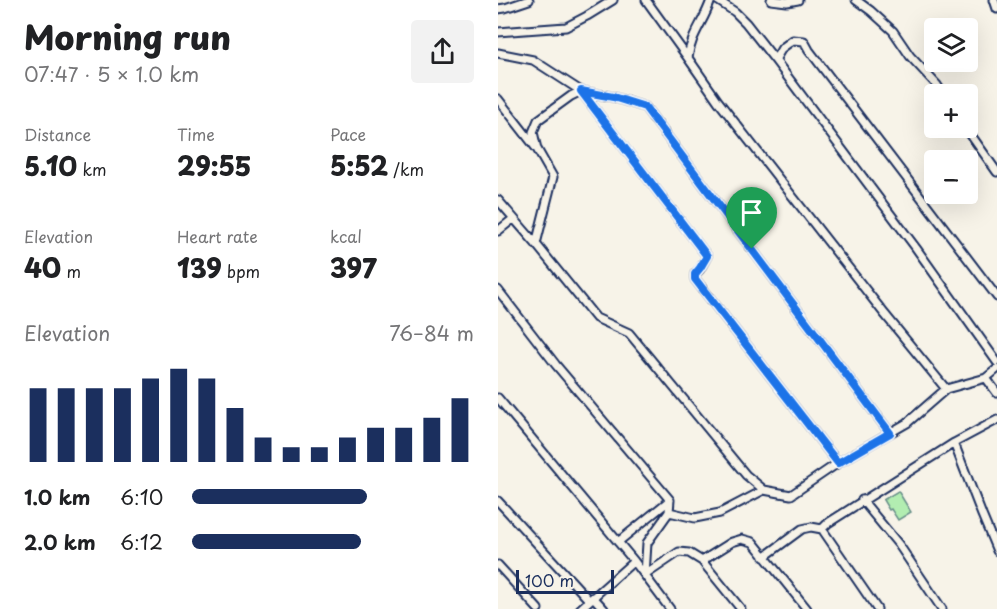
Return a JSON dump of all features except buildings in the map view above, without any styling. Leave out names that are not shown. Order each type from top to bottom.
[{"type":"street","points":[[498,9],[505,9],[529,0]]},
{"type":"street","points":[[498,32],[566,27],[613,0]]},
{"type":"street","points":[[646,0],[718,101],[946,390]]},
{"type":"street","points":[[688,58],[693,36],[706,15],[711,0]]},
{"type":"street","points":[[717,0],[747,22],[916,248],[997,362]]},
{"type":"street","points":[[771,0],[787,2],[798,0]]},
{"type":"street","points":[[856,0],[893,31],[910,56],[936,84]]},
{"type":"street","points":[[994,0],[997,9]]},
{"type":"street","points":[[776,60],[782,48],[793,39],[804,41],[997,297]]},
{"type":"street","points":[[498,53],[533,60],[581,91],[707,256],[695,274],[695,279],[838,463]]},
{"type":"street","points":[[537,149],[533,132],[538,120],[581,91],[613,97],[645,107],[890,433]]},
{"type":"street","points":[[498,99],[537,149],[553,177],[536,244]]},
{"type":"street","points":[[973,138],[997,171]]},
{"type":"street","points":[[498,200],[596,318],[629,333],[746,475],[764,490],[791,495],[838,463],[907,423],[946,390],[986,378],[997,369]]},
{"type":"street","points":[[498,231],[513,219]]},
{"type":"street","points":[[498,290],[556,365],[670,500],[669,512],[647,543],[645,575]]},
{"type":"street","points":[[986,378],[997,393]]},
{"type":"street","points":[[498,398],[634,561],[669,609]]},
{"type":"street","points":[[822,529],[954,442],[997,420]]},
{"type":"street","points":[[954,442],[997,551]]},
{"type":"street","points":[[669,512],[695,518],[720,513],[764,490]]},
{"type":"street","points":[[618,542],[670,500]]},
{"type":"street","points":[[498,501],[591,599],[604,609]]},
{"type":"street","points":[[862,501],[899,546],[942,609]]},
{"type":"street","points":[[764,557],[802,530],[811,527],[822,529],[877,609]]},
{"type":"street","points":[[702,561],[732,542],[742,539],[753,542],[807,609]]},
{"type":"street","points":[[645,575],[679,552],[689,553],[702,561],[741,609]]},
{"type":"street","points":[[580,609],[634,561]]},
{"type":"street","points":[[498,565],[538,609]]},
{"type":"green space","points":[[898,491],[911,512],[898,520],[883,500]]},
{"type":"route","points":[[581,91],[613,97],[645,107],[752,249],[890,433],[838,463],[695,279],[695,274],[707,256],[581,91]]}]
